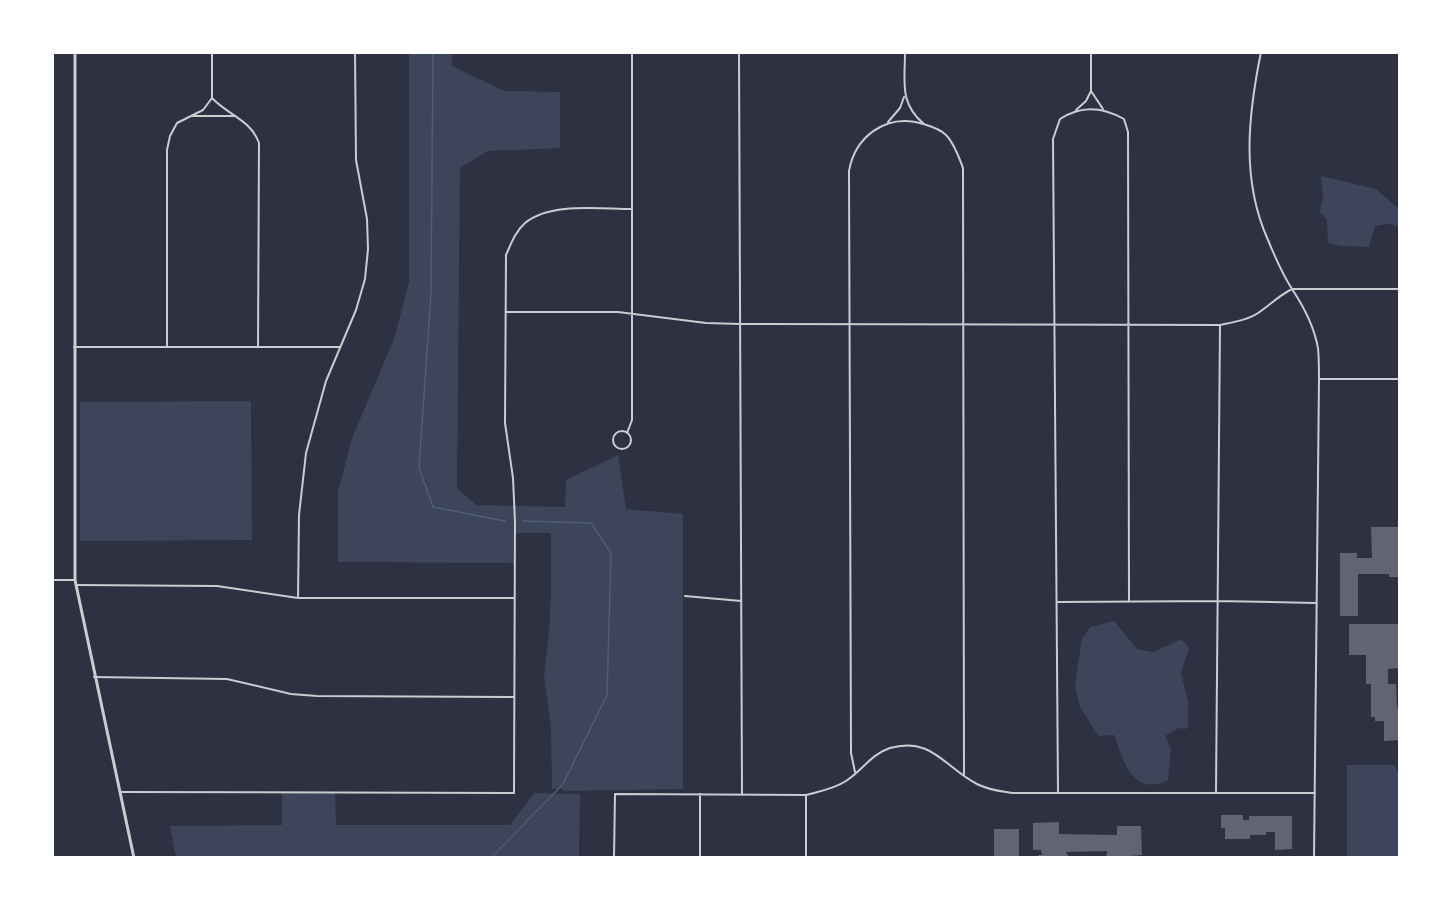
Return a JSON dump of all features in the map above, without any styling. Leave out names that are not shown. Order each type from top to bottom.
[{"type":"street","points":[[75,52],[75,580],[134,858]]},
{"type":"street","points":[[167,346],[167,150],[170,136],[177,123],[203,110],[212,98],[212,52]]},
{"type":"street","points":[[298,598],[299,514],[306,453],[326,381],[356,310],[365,279],[368,249],[367,219],[356,160],[355,52]]},
{"type":"street","points":[[627,433],[632,420],[632,52]]},
{"type":"street","points":[[739,52],[742,794]]},
{"type":"street","points":[[905,52],[905,95],[908,107],[924,124]]},
{"type":"street","points":[[1058,793],[1053,139],[1060,119],[1086,101],[1091,91],[1091,52]]},
{"type":"street","points":[[1262,52],[1250,117],[1248,150],[1252,187],[1267,238],[1292,289],[1302,302],[1317,347],[1319,380],[1314,858]]},
{"type":"street","points":[[1091,91],[1103,110]]},
{"type":"street","points":[[887,124],[900,108],[905,95]]},
{"type":"street","points":[[212,98],[221,108],[237,116],[256,133],[259,143],[258,347]]},
{"type":"street","points":[[1074,111],[1103,110],[1124,119],[1128,132],[1129,601]]},
{"type":"street","points":[[191,116],[237,116]]},
{"type":"street","points":[[855,772],[851,741],[849,171],[856,149],[866,136],[881,125],[905,121],[933,127],[945,135],[957,152],[963,168],[964,775]]},
{"type":"street","points":[[120,792],[514,793],[514,496],[505,423],[506,255],[515,235],[525,223],[550,210],[632,209]]},
{"type":"street","points":[[506,312],[618,312],[706,323],[740,324],[1220,325],[1239,321],[1260,312],[1280,295],[1292,289],[1400,289]]},
{"type":"street","points":[[1216,792],[1220,325]]},
{"type":"street","points":[[74,347],[340,347]]},
{"type":"street","points":[[1319,380],[1400,379]]},
{"type":"street","points":[[620,431],[627,433],[630,444],[625,448],[617,448],[613,443],[614,435],[620,431]]},
{"type":"street","points":[[52,580],[75,580]]},
{"type":"street","points":[[76,585],[217,586],[298,598],[514,598]]},
{"type":"street","points":[[685,597],[741,601]]},
{"type":"street","points":[[1058,602],[1316,603]]},
{"type":"street","points":[[94,677],[227,679],[291,694],[317,696],[514,697]]},
{"type":"street","points":[[614,858],[615,794],[806,795],[834,788],[847,780],[868,760],[889,748],[908,746],[925,747],[975,783],[993,790],[1012,793],[1315,793]]},
{"type":"street","points":[[700,794],[700,858]]},
{"type":"street","points":[[806,795],[806,858]]},
{"type":"shaded area","points":[[409,53],[452,53],[452,66],[504,91],[560,92],[560,148],[488,151],[460,168],[457,488],[476,505],[565,507],[566,480],[618,455],[626,509],[683,514],[683,789],[563,791],[563,789],[552,789],[551,727],[544,675],[551,593],[551,533],[515,533],[514,563],[338,562],[338,492],[352,438],[394,339],[409,282]]},
{"type":"shaded area","points":[[1321,176],[1376,189],[1399,209],[1399,226],[1388,224],[1375,226],[1369,247],[1328,243],[1327,220],[1320,212],[1323,195]]},
{"type":"shaded area","points":[[251,401],[252,540],[80,541],[80,402]]},
{"type":"shaded area","points":[[1114,621],[1137,649],[1153,652],[1182,639],[1189,649],[1181,673],[1188,701],[1188,726],[1186,729],[1178,728],[1165,736],[1171,749],[1168,780],[1156,784],[1138,781],[1121,756],[1114,735],[1098,736],[1079,705],[1075,684],[1082,638],[1090,627]]},
{"type":"shaded area","points":[[1347,765],[1394,765],[1399,774],[1399,857],[1347,857]]},
{"type":"shaded area","points":[[282,792],[335,792],[336,825],[510,825],[534,793],[580,794],[579,857],[176,857],[170,826],[282,825]]},
{"type":"building","points":[[1371,527],[1400,527],[1400,577],[1389,577],[1389,574],[1358,574],[1358,616],[1340,616],[1340,553],[1357,553],[1357,558],[1372,558]]},
{"type":"building","points":[[1349,624],[1400,624],[1400,668],[1388,669],[1388,684],[1396,684],[1397,708],[1400,708],[1400,740],[1384,741],[1384,721],[1375,721],[1375,717],[1371,717],[1371,684],[1366,684],[1366,655],[1349,655]]},
{"type":"building","points":[[1221,815],[1243,815],[1243,820],[1249,820],[1249,816],[1292,816],[1292,849],[1275,850],[1275,832],[1266,832],[1266,835],[1250,835],[1250,839],[1225,839],[1225,828],[1221,828]]},
{"type":"building","points":[[1059,822],[1059,834],[1117,835],[1117,826],[1141,826],[1142,855],[1106,858],[1107,851],[1066,852],[1069,858],[1038,858],[1038,855],[1042,855],[1041,850],[1033,850],[1033,823]]},
{"type":"building","points":[[994,829],[1019,829],[1019,858],[994,858]]},
{"type":"waterway","points":[[433,52],[431,293],[419,468],[433,507],[505,521]]},
{"type":"waterway","points":[[491,858],[563,784],[607,695],[611,553],[591,523],[523,521]]}]
